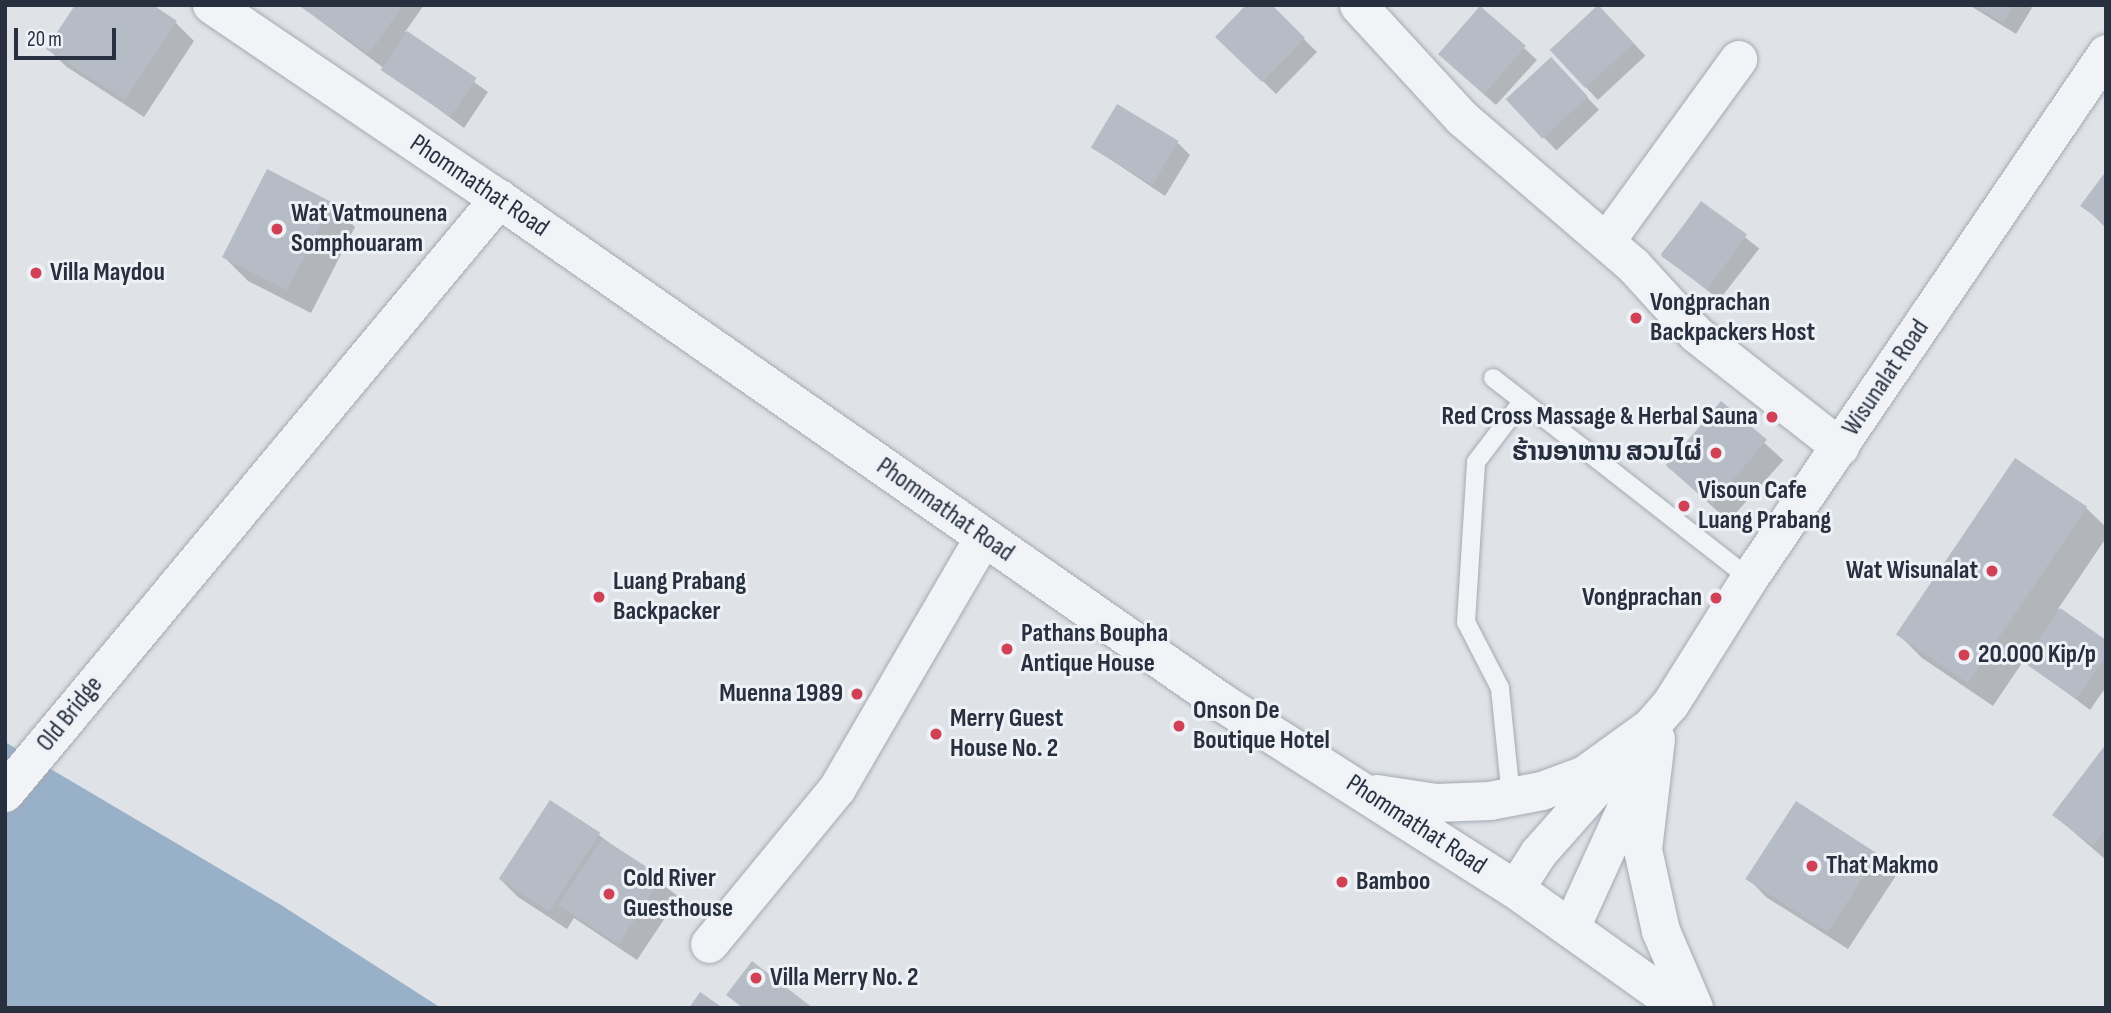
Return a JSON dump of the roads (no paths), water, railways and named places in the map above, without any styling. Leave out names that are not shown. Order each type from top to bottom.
[{"type":"street","name":"Phommathat Road","points":[[212,5],[499,199],[1221,702],[1515,889],[1682,1008]]},
{"type":"street","points":[[1358,5],[1462,118],[1606,241],[1696,334],[1840,447]]},
{"type":"street","name":"Wisunalat Road","points":[[1571,927],[1657,725],[1749,578],[2106,53]]},
{"type":"street","points":[[1606,241],[1738,59]]},
{"type":"street","name":"Old Bridge","points":[[5,793],[499,199]]},
{"type":"street","points":[[709,944],[837,788],[983,537]]},
{"type":"street","points":[[1365,792],[1436,803],[1511,797],[1565,785],[1657,725]]},
{"type":"street","points":[[1657,725],[1643,850],[1664,940],[1694,1008]]},
{"type":"street","name":"Wisunalat Road","points":[[1515,889],[1538,853],[1657,725]]},
{"type":"lane","points":[[1493,378],[1521,403],[1749,578]]},
{"type":"lane","points":[[1511,797],[1500,688],[1466,622],[1476,462],[1521,403]]},
{"type":"water","points":[[5,742],[281,905],[441,1008],[5,1008]]},
{"type":"place","name":"Wat Vatmounena Somphouaram","points":[[277,229]]},
{"type":"place","name":"Villa Maydou","points":[[36,273]]},
{"type":"place","name":"Vongprachan Backpackers Host","points":[[1636,318]]},
{"type":"place","name":"Red Cross Massage & Herbal Sauna","points":[[1772,417]]},
{"type":"place","name":"ຮ້ານອາຫານ ສວນໄຜ່","points":[[1716,453]]},
{"type":"place","name":"Visoun Cafe Luang Prabang","points":[[1684,506]]},
{"type":"place","name":"Wat Wisunalat","points":[[1992,571]]},
{"type":"place","name":"Luang Prabang Backpacker","points":[[599,597]]},
{"type":"place","name":"Vongprachan","points":[[1716,598]]},
{"type":"place","name":"Pathans Boupha Antique House","points":[[1007,649]]},
{"type":"place","name":"20.000 Kip/p","points":[[1964,655]]},
{"type":"place","name":"Muenna 1989","points":[[857,694]]},
{"type":"place","name":"Onson De Boutique Hotel","points":[[1179,726]]},
{"type":"place","name":"Merry Guest House No. 2","points":[[936,734]]},
{"type":"place","name":"That Makmo","points":[[1812,866]]},
{"type":"place","name":"Bamboo","points":[[1342,882]]},
{"type":"place","name":"Cold River Guesthouse","points":[[609,894]]},
{"type":"place","name":"Villa Merry No. 2","points":[[756,978]]}]
